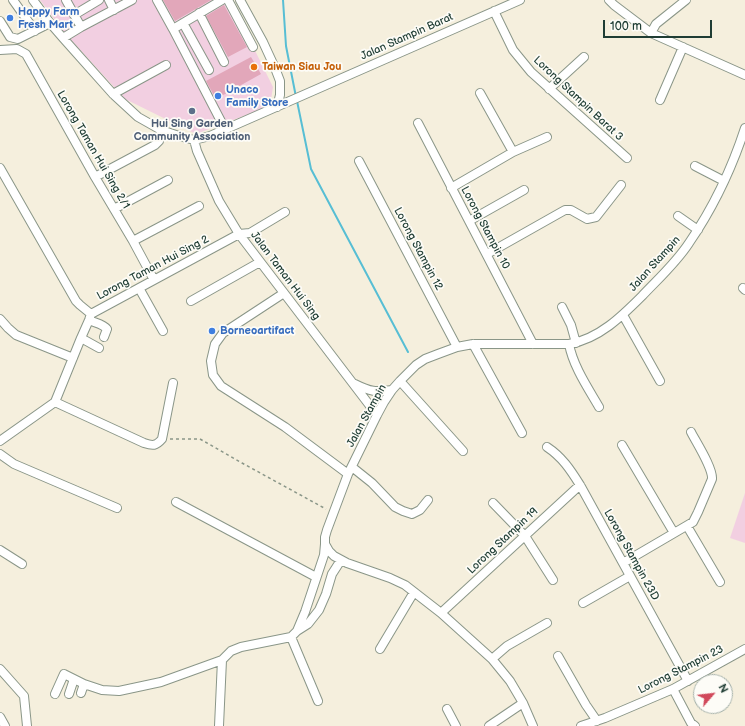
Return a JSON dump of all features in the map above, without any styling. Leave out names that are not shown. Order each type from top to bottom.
[{"type":"street","points":[[13,0],[35,30]]},
{"type":"street","points":[[33,0],[63,38],[114,94],[138,117],[161,130],[194,140]]},
{"type":"street","points":[[66,0],[81,27]]},
{"type":"street","points":[[74,15],[99,0]]},
{"type":"street","points":[[109,0],[114,10]]},
{"type":"street","points":[[63,38],[132,0]]},
{"type":"street","points":[[157,0],[225,129]]},
{"type":"street","points":[[173,28],[222,0]]},
{"type":"street","points":[[228,0],[253,47]]},
{"type":"street","points":[[240,0],[263,42],[280,81],[280,95],[277,107]]},
{"type":"street","name":"Jalan Stampin Barat","points":[[194,140],[210,136],[494,12],[518,0]]},
{"type":"street","points":[[609,0],[651,33],[745,75]]},
{"type":"street","points":[[651,33],[656,24],[686,0]]},
{"type":"street","name":"Lorong Stampin Barat 3","points":[[494,12],[513,50],[531,72],[627,158]]},
{"type":"street","points":[[199,13],[224,62]]},
{"type":"street","points":[[0,21],[10,37],[18,39],[50,23]]},
{"type":"street","points":[[183,23],[209,70]]},
{"type":"street","points":[[660,100],[683,48]]},
{"type":"street","name":"Lorong Taman Hui Sing 2/1","points":[[0,50],[17,49],[26,54],[154,280]]},
{"type":"street","points":[[549,89],[584,57]]},
{"type":"street","points":[[114,94],[166,65]]},
{"type":"street","points":[[480,93],[513,152]]},
{"type":"street","name":"Lorong Stampin 10","points":[[418,123],[533,344]]},
{"type":"street","name":"Jalan Stampin","points":[[297,631],[312,593],[324,555],[327,530],[350,471],[384,402],[400,380],[425,359],[457,347],[474,344],[573,343],[592,336],[608,326],[623,315],[675,261],[689,244],[713,205],[743,141],[745,128]]},
{"type":"street","points":[[95,176],[155,146],[159,141],[161,130]]},
{"type":"street","points":[[451,188],[513,152],[547,137]]},
{"type":"street","name":"Jalan Taman Hui Sing","points":[[194,140],[197,151],[220,201],[239,234],[377,415]]},
{"type":"street","name":"Lorong Stampin 12","points":[[359,162],[457,347]]},
{"type":"street","points":[[695,166],[724,181]]},
{"type":"street","points":[[0,168],[76,300],[94,323],[104,326],[106,329],[104,337]]},
{"type":"street","points":[[114,209],[168,180]]},
{"type":"street","points":[[487,254],[565,210],[571,210],[587,219],[596,217],[622,185]]},
{"type":"street","points":[[469,222],[524,190]]},
{"type":"street","points":[[133,241],[199,206]]},
{"type":"street","name":"Lorong Taman Hui Sing 2","points":[[90,317],[139,288],[239,234],[250,233],[285,212]]},
{"type":"street","points":[[678,216],[698,230]]},
{"type":"street","points":[[191,301],[260,262]]},
{"type":"street","points":[[139,288],[163,331]]},
{"type":"street","points":[[284,293],[222,333],[215,344],[211,361],[213,375],[221,386],[350,471],[372,483],[403,511],[412,514],[420,510],[428,500]]},
{"type":"street","points":[[562,307],[571,325],[573,343],[572,356],[599,407]]},
{"type":"street","points":[[623,315],[660,381]]},
{"type":"street","points":[[1,440],[55,402],[90,317]]},
{"type":"street","points":[[0,319],[13,333],[73,358]]},
{"type":"street","points":[[81,338],[99,348]]},
{"type":"street","points":[[474,344],[522,433]]},
{"type":"street","points":[[400,380],[463,451]]},
{"type":"street","points":[[55,402],[144,443],[152,445],[158,444],[162,440],[173,383]]},
{"type":"street","points":[[354,384],[368,391],[377,392],[392,390]]},
{"type":"street","points":[[623,563],[687,526],[692,522],[698,512],[712,479],[712,475],[710,467],[691,432]]},
{"type":"street","points":[[622,445],[674,533]]},
{"type":"street","name":"Lorong Stampin 23D","points":[[547,447],[564,461],[580,485],[688,681]]},
{"type":"street","points":[[0,454],[14,464],[117,508]]},
{"type":"street","name":"Lorong Stampin 19","points":[[441,613],[580,485]]},
{"type":"street","points":[[176,502],[316,577]]},
{"type":"street","points":[[494,504],[524,536],[553,580]]},
{"type":"street","points":[[687,526],[720,582]]},
{"type":"street","points":[[325,544],[329,552],[334,556],[405,585],[441,613],[492,659],[510,681],[523,703],[533,726]]},
{"type":"street","points":[[0,550],[22,564]]},
{"type":"street","points":[[55,694],[64,674],[100,694],[119,692],[161,682],[222,660],[231,651],[241,647],[291,637],[308,624],[319,610],[332,574],[341,560]]},
{"type":"street","points":[[583,603],[630,576]]},
{"type":"street","points":[[380,649],[414,592]]},
{"type":"street","points":[[492,659],[507,646],[547,623]]},
{"type":"street","points":[[291,637],[318,700]]},
{"type":"street","name":"Lorong Stampin 23","points":[[581,726],[605,718],[673,689],[744,652]]},
{"type":"street","points":[[558,656],[586,705],[597,721]]},
{"type":"street","points":[[219,726],[222,660]]},
{"type":"street","points":[[0,669],[24,696],[27,726]]},
{"type":"street","points":[[70,694],[74,679]]},
{"type":"street","points":[[81,693],[84,684]]},
{"type":"street","points":[[673,689],[691,723],[695,726]]},
{"type":"street","points":[[489,726],[523,703]]},
{"type":"street","points":[[447,709],[456,726]]},
{"type":"street","points":[[0,717],[5,726]]},
{"type":"street","points":[[605,718],[610,726]]},
{"type":"path","points":[[162,440],[200,439],[333,513]]},
{"type":"shaded area","points":[[40,0],[230,0],[273,87],[270,106],[196,134],[125,99],[64,32]]},
{"type":"shaded area","points":[[745,493],[745,543],[730,538]]},
{"type":"building","points":[[163,0],[211,0],[175,21]]},
{"type":"building","points":[[224,5],[247,47],[228,57],[206,16]]},
{"type":"building","points":[[251,57],[261,74],[216,99],[206,81]]},
{"type":"waterway","points":[[283,0],[286,46],[296,97]]},
{"type":"waterway","points":[[297,101],[311,169],[408,352]]},
{"type":"place","name":"Happy Farm Fresh Mart","points":[[10,18]]},
{"type":"place","name":"Taiwan Siau Jou","points":[[254,67]]},
{"type":"place","name":"Unaco Family Store","points":[[218,96]]},
{"type":"place","name":"Hui Sing Garden Community Association","points":[[192,111]]},
{"type":"place","name":"Borneoartifact","points":[[212,331]]}]
